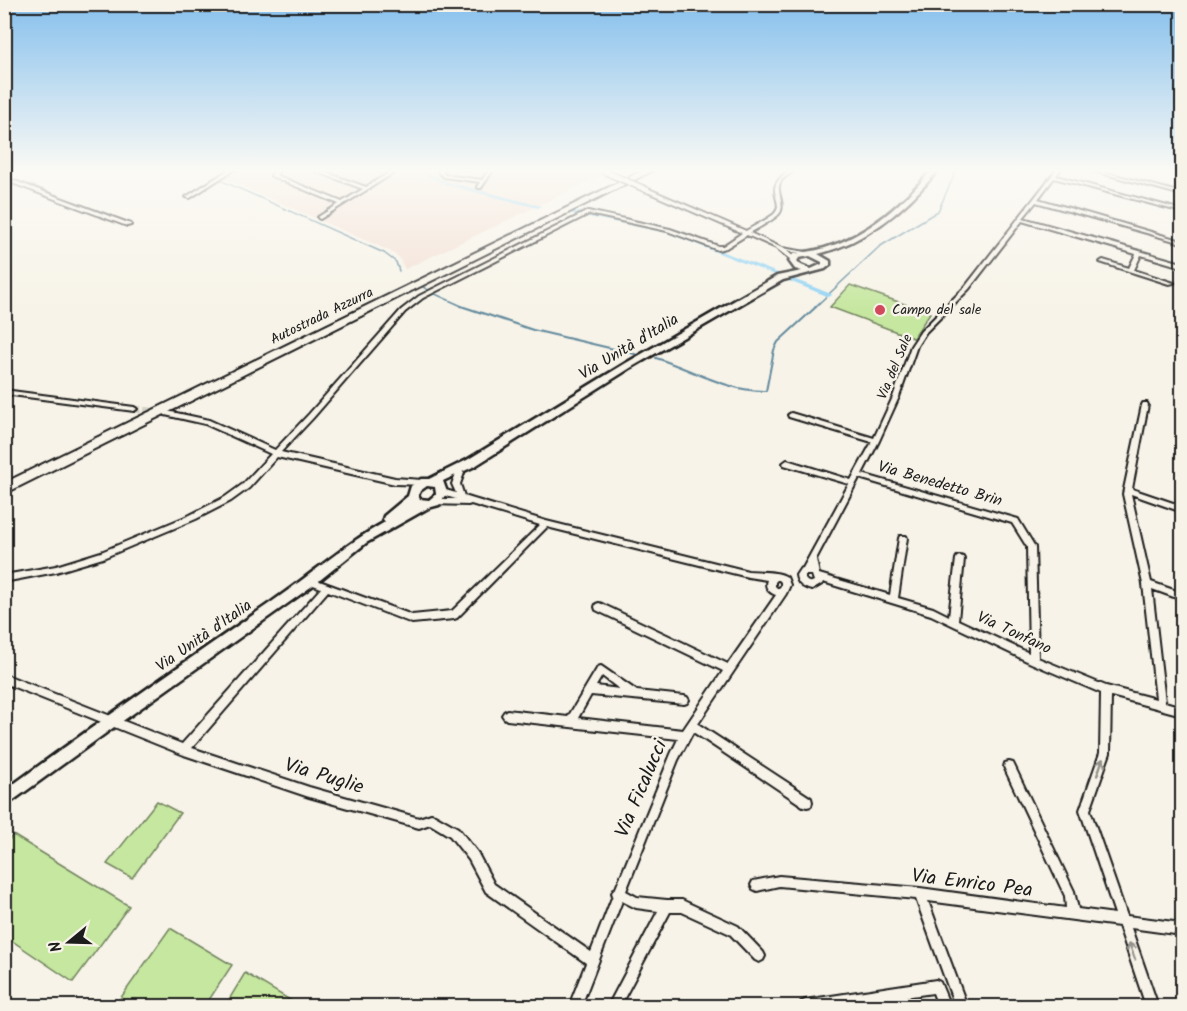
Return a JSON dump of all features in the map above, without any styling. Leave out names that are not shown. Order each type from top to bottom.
[{"type":"highway","name":"Autostrada Azzurra","points":[[4,479],[543,216]]},
{"type":"highway","name":"Autostrada Azzurra","points":[[4,489],[556,216]]},
{"type":"main road","points":[[780,278],[789,270],[798,255],[836,247],[885,216]]},
{"type":"main road","points":[[808,253],[826,261],[836,247]]},
{"type":"main road","points":[[793,260],[798,267],[809,270]]},
{"type":"main road","name":"Via Unità d'Italia","points":[[471,463],[628,365],[780,278],[821,269],[825,267],[826,261]]},
{"type":"main road","points":[[413,496],[416,502],[430,503],[471,463]]},
{"type":"main road","points":[[362,540],[427,483],[471,463]]},
{"type":"main road","points":[[427,483],[439,484],[442,491]]},
{"type":"main road","name":"Via Unità d'Italia","points":[[4,800],[112,720],[311,581],[362,540],[430,503]]},
{"type":"street","points":[[106,216],[129,225]]},
{"type":"street","points":[[4,579],[56,569],[103,555],[193,517],[228,499],[246,486],[277,454],[411,303],[580,216]]},
{"type":"street","points":[[607,216],[668,230],[718,248],[724,247],[773,216]]},
{"type":"street","points":[[707,216],[778,248],[793,260]]},
{"type":"street","name":"Via del Sale","points":[[811,576],[812,557],[876,441],[896,397],[914,346],[924,331],[967,288],[1023,216]]},
{"type":"street","points":[[1092,216],[1182,242]]},
{"type":"street","points":[[1021,219],[1182,265]]},
{"type":"street","points":[[778,248],[808,253]]},
{"type":"street","points":[[1131,271],[1139,253]]},
{"type":"street","points":[[1103,262],[1171,283]]},
{"type":"street","points":[[4,392],[134,409]]},
{"type":"street","points":[[1145,405],[1128,490],[1147,584],[1161,705]]},
{"type":"street","points":[[167,413],[207,422],[277,454],[395,481],[427,483]]},
{"type":"street","points":[[791,415],[876,441]]},
{"type":"street","name":"Via Benedetto Brin","points":[[787,463],[1015,521],[1031,547],[1034,660]]},
{"type":"street","points":[[460,473],[456,484],[461,497]]},
{"type":"street","points":[[395,481],[413,496]]},
{"type":"street","points":[[1128,490],[1182,509]]},
{"type":"street","points":[[442,491],[469,502],[546,524],[748,574],[778,584],[805,585],[801,580],[811,576]]},
{"type":"street","points":[[430,503],[469,502]]},
{"type":"street","points":[[311,581],[412,619],[454,615],[546,524]]},
{"type":"street","points":[[893,600],[903,538]]},
{"type":"street","points":[[953,622],[960,559]]},
{"type":"street","name":"Via Tonfano","points":[[778,584],[811,576],[933,612],[1034,660],[1106,690],[1182,711]]},
{"type":"street","name":"Via Ficalucci","points":[[578,1005],[618,893],[674,757],[691,724],[776,604],[778,584]]},
{"type":"street","points":[[1147,584],[1182,596]]},
{"type":"street","points":[[184,750],[327,587]]},
{"type":"street","points":[[599,607],[729,669]]},
{"type":"street","points":[[570,722],[601,670],[634,694]]},
{"type":"street","name":"Via Puglie","points":[[4,678],[184,750],[331,798],[419,823],[431,819],[454,832],[473,856],[490,888],[593,961]]},
{"type":"street","points":[[589,690],[684,700]]},
{"type":"street","points":[[1106,690],[1105,753],[1085,810],[1121,921],[1152,1006]]},
{"type":"street","points":[[507,715],[685,735]]},
{"type":"street","points":[[691,724],[807,802]]},
{"type":"street","points":[[1009,767],[1070,895],[1073,915]]},
{"type":"street","name":"Via Enrico Pea","points":[[757,885],[779,881],[920,894],[1182,929]]},
{"type":"street","points":[[618,893],[636,902],[682,906],[734,930],[759,956]]},
{"type":"street","points":[[920,894],[961,1006]]},
{"type":"street","points":[[614,1006],[667,906]]},
{"type":"street","points":[[805,1006],[936,986],[944,1006]]},
{"type":"shaded area","points":[[310,216],[516,216],[405,269],[399,257]]},
{"type":"green space","name":"Campo del sale","points":[[850,285],[930,313],[913,338],[830,307]]},
{"type":"green space","points":[[157,801],[180,813],[132,878],[107,864]]},
{"type":"green space","points":[[13,835],[129,906],[73,982],[5,936],[5,844]]},
{"type":"green space","points":[[170,928],[232,965],[205,1006],[115,1006]]},
{"type":"green space","points":[[245,973],[300,1006],[225,1006]]},
{"type":"waterway","points":[[301,216],[384,253],[396,262],[399,271]]},
{"type":"waterway","points":[[592,216],[668,232],[777,274]]},
{"type":"waterway","points":[[815,307],[879,247],[930,216]]},
{"type":"waterway","points":[[791,280],[829,295]]},
{"type":"waterway","points":[[423,287],[428,290]]},
{"type":"waterway","points":[[433,293],[464,307]]},
{"type":"waterway","points":[[656,358],[724,384],[766,391],[774,350],[778,342],[817,306]]},
{"type":"waterway","points":[[464,307],[533,330],[635,354]]},
{"type":"tunnel","points":[[134,409],[160,412]]},
{"type":"place","name":"Campo del sale","points":[[880,310]]}]
